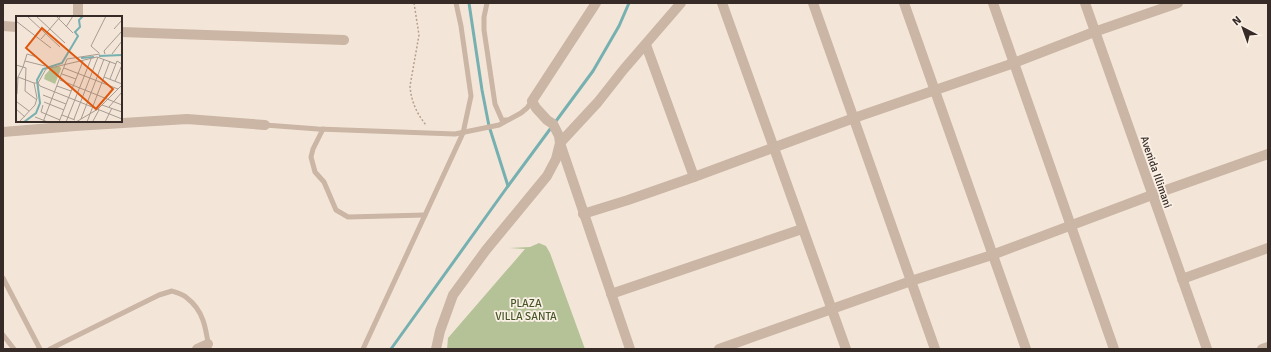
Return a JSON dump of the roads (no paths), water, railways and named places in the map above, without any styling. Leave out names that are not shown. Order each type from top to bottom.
[{"type":"street","points":[[78,3],[78,16]]},
{"type":"street","points":[[596,3],[532,101],[547,120],[554,124],[559,136],[560,144],[583,214],[630,349]]},
{"type":"street","points":[[436,349],[440,331],[453,295],[486,250],[547,176],[556,159],[560,144],[598,102],[624,69],[681,3]]},
{"type":"street","points":[[722,3],[846,349]]},
{"type":"street","points":[[813,3],[935,349]]},
{"type":"street","points":[[904,3],[1026,349]]},
{"type":"street","points":[[993,3],[1114,349]]},
{"type":"street","name":"Avenida Illimani","points":[[1085,3],[1207,349]]},
{"type":"street","points":[[583,214],[694,177],[854,118],[1014,63],[1094,32],[1178,3]]},
{"type":"street","points":[[3,26],[16,27]]},
{"type":"street","points":[[122,32],[344,40]]},
{"type":"street","points":[[646,45],[694,177]]},
{"type":"street","points":[[122,121],[186,119],[265,125]]},
{"type":"street","points":[[3,132],[75,123],[103,122]]},
{"type":"street","points":[[719,349],[992,254],[1152,194],[1268,154]]},
{"type":"street","points":[[611,294],[802,229]]},
{"type":"street","points":[[1182,279],[1268,248]]},
{"type":"street","points":[[197,349],[209,346]]},
{"type":"street","points":[[1262,349],[1268,347]]},
{"type":"lane","points":[[363,349],[463,133],[471,96],[461,26],[456,3]]},
{"type":"lane","points":[[487,3],[484,17],[484,30],[495,104],[502,120],[508,120]]},
{"type":"lane","points":[[265,125],[323,129],[463,133],[499,125],[527,108],[532,101]]},
{"type":"lane","points":[[323,129],[313,149],[311,157],[315,172],[324,182],[336,210],[348,217],[425,215]]},
{"type":"lane","points":[[3,278],[40,349]]},
{"type":"lane","points":[[50,349],[159,295],[172,291],[186,297],[198,309],[206,325],[209,346]]},
{"type":"lane","points":[[3,335],[14,349]]},
{"type":"waterway","points":[[391,349],[508,186],[489,126],[469,3]]},
{"type":"waterway","points":[[508,186],[593,71],[619,26],[629,3]]},
{"type":"park label","name":"PLAZA VILLA SANTA","points":[[526,309]]}]
